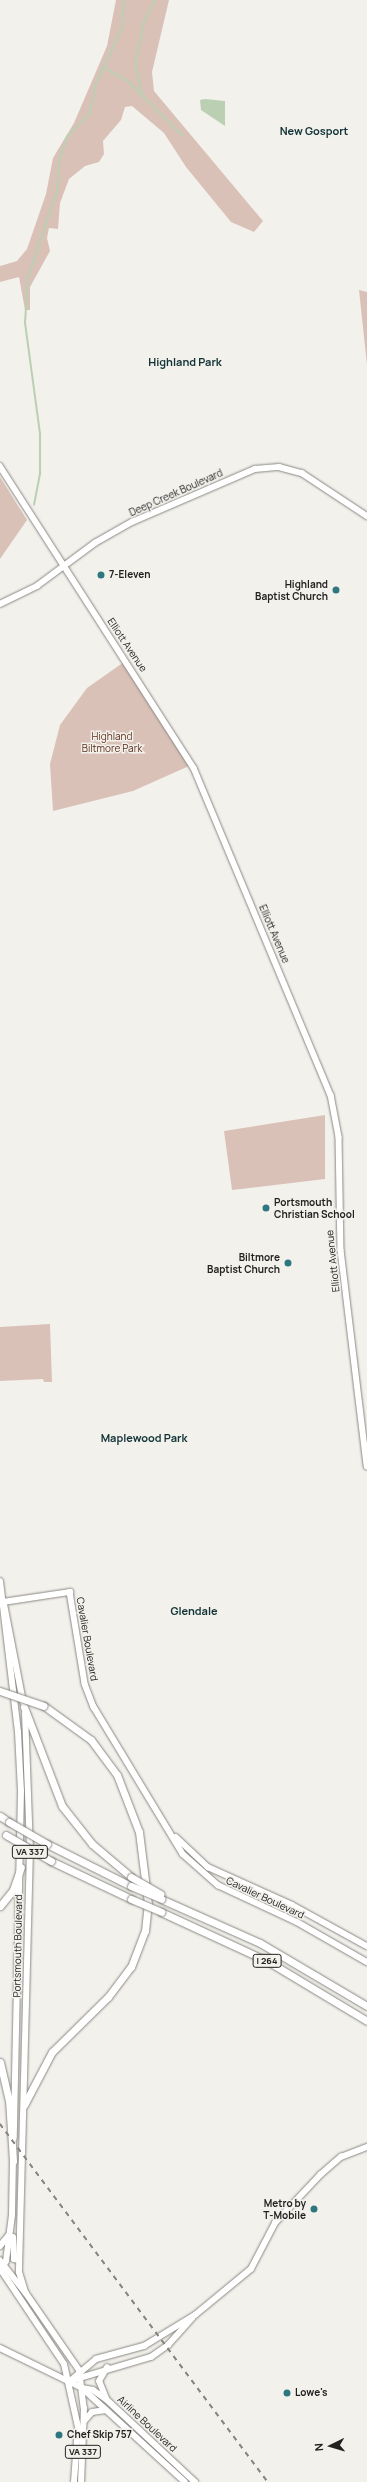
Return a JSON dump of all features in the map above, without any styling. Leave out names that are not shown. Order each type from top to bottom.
[{"type":"highway","points":[[0,1691],[44,1706],[91,1740],[117,1775],[139,1832],[148,1904],[145,1931],[131,1968],[108,1997],[52,2052],[24,2105]]},
{"type":"highway","points":[[24,1707],[50,1780],[65,1810],[92,1844],[131,1877],[161,1897]]},
{"type":"highway","name":"I 264","points":[[0,1816],[47,1844],[131,1886],[161,1897],[304,1967],[367,2006]]},
{"type":"highway","name":"I 264","points":[[3,1833],[51,1861],[276,1966],[367,2021]]},
{"type":"highway","points":[[0,1906],[13,1890],[21,1867]]},
{"type":"highway","points":[[0,2062],[9,2100],[13,2161]]},
{"type":"main road","name":"Portsmouth Boulevard","points":[[0,1581],[20,1754],[21,1867],[12,2216],[2,2268]]},
{"type":"main road","name":"Portsmouth Boulevard","points":[[3,1602],[8,1613],[24,1707],[30,1812],[19,2260],[25,2292],[79,2370],[82,2388],[84,2421],[81,2482]]},
{"type":"main road","points":[[12,2216],[14,2259],[19,2260]]},
{"type":"main road","points":[[0,2246],[11,2227]]},
{"type":"main road","points":[[2,2268],[61,2358],[70,2381]]},
{"type":"main road","name":"Airline Boulevard","points":[[0,2348],[82,2388],[184,2482]]},
{"type":"main road","points":[[106,2399],[99,2381],[107,2367]]},
{"type":"main road","name":"VA 337","points":[[70,2381],[78,2427],[74,2482]]},
{"type":"main road","name":"Airline Boulevard","points":[[82,2388],[93,2390],[106,2399],[195,2482]]},
{"type":"main road","points":[[84,2421],[92,2412],[106,2410]]},
{"type":"main road","points":[[134,2435],[139,2429]]},
{"type":"street","name":"Elliott Avenue","points":[[0,466],[63,567],[194,768],[331,1095],[340,1137],[341,1250],[367,1466]]},
{"type":"street","name":"Deep Creek Boulevard","points":[[0,604],[37,586],[63,567],[132,522],[260,468],[279,467],[302,473],[367,516]]},
{"type":"street","name":"Cavalier Boulevard","points":[[3,1602],[70,1592],[89,1696],[183,1854],[208,1878],[367,1962]]},
{"type":"street","name":"Cavalier Boulevard","points":[[158,1812],[184,1846],[208,1867],[292,1905],[367,1946]]},
{"type":"street","points":[[70,2381],[81,2379],[107,2367],[156,2354],[195,2315],[251,2269],[275,2223],[320,2175],[341,2158],[367,2147]]},
{"type":"street","points":[[0,2260],[2,2268]]},
{"type":"street","name":"Portsmouth Boulevard","points":[[2,2268],[25,2292]]},
{"type":"street","points":[[70,2381],[79,2370],[104,2355],[144,2346],[195,2315]]},
{"type":"green space","points":[[116,0],[169,0],[152,72],[154,91],[263,221],[254,232],[231,222],[186,167],[164,133],[132,106],[125,107],[121,120],[103,141],[104,154],[99,162],[85,166],[69,179],[60,203],[58,229],[49,228],[47,238],[50,251],[30,287],[30,310],[25,310],[19,277],[0,282],[0,266],[17,261],[27,249],[46,194],[53,158],[74,123],[107,46]]},
{"type":"green space","points":[[359,290],[367,292],[367,365]]},
{"type":"green space","points":[[0,477],[27,520],[0,559]]},
{"type":"green space","name":"Highland Biltmore Park","points":[[124,662],[189,766],[133,791],[53,811],[50,764],[60,725],[87,688]]},
{"type":"green space","points":[[325,1115],[325,1179],[232,1190],[224,1131]]},
{"type":"green space","points":[[50,1324],[52,1382],[44,1382],[43,1379],[0,1381],[0,1327]]},
{"type":"shaded area","points":[[200,100],[225,101],[225,126],[201,110]]},
{"type":"waterway","points":[[34,505],[40,474],[40,434],[25,323],[28,278],[57,191],[60,158],[67,137],[90,113],[96,83],[122,28],[124,0]]},
{"type":"waterway","points":[[142,94],[135,63],[145,19],[155,0]]},
{"type":"waterway","points":[[105,68],[129,82],[182,135]]},
{"type":"railway","points":[[0,2124],[268,2482]]},
{"type":"place","name":"7-Eleven","points":[[101,575]]},
{"type":"place","name":"Highland Baptist Church","points":[[336,590]]},
{"type":"place","name":"Portsmouth Christian School","points":[[266,1208]]},
{"type":"place","name":"Biltmore Baptist Church","points":[[288,1263]]},
{"type":"place","name":"Metro by T-Mobile","points":[[314,2209]]},
{"type":"place","name":"Lowe's","points":[[287,2393]]},
{"type":"place","name":"Chef Skip 757","points":[[59,2435]]},
{"type":"district","name":"New Gosport","points":[[314,131]]},
{"type":"district","name":"Highland Park","points":[[185,362]]},
{"type":"district","name":"Maplewood Park","points":[[144,1438]]},
{"type":"district","name":"Glendale","points":[[194,1611]]}]
